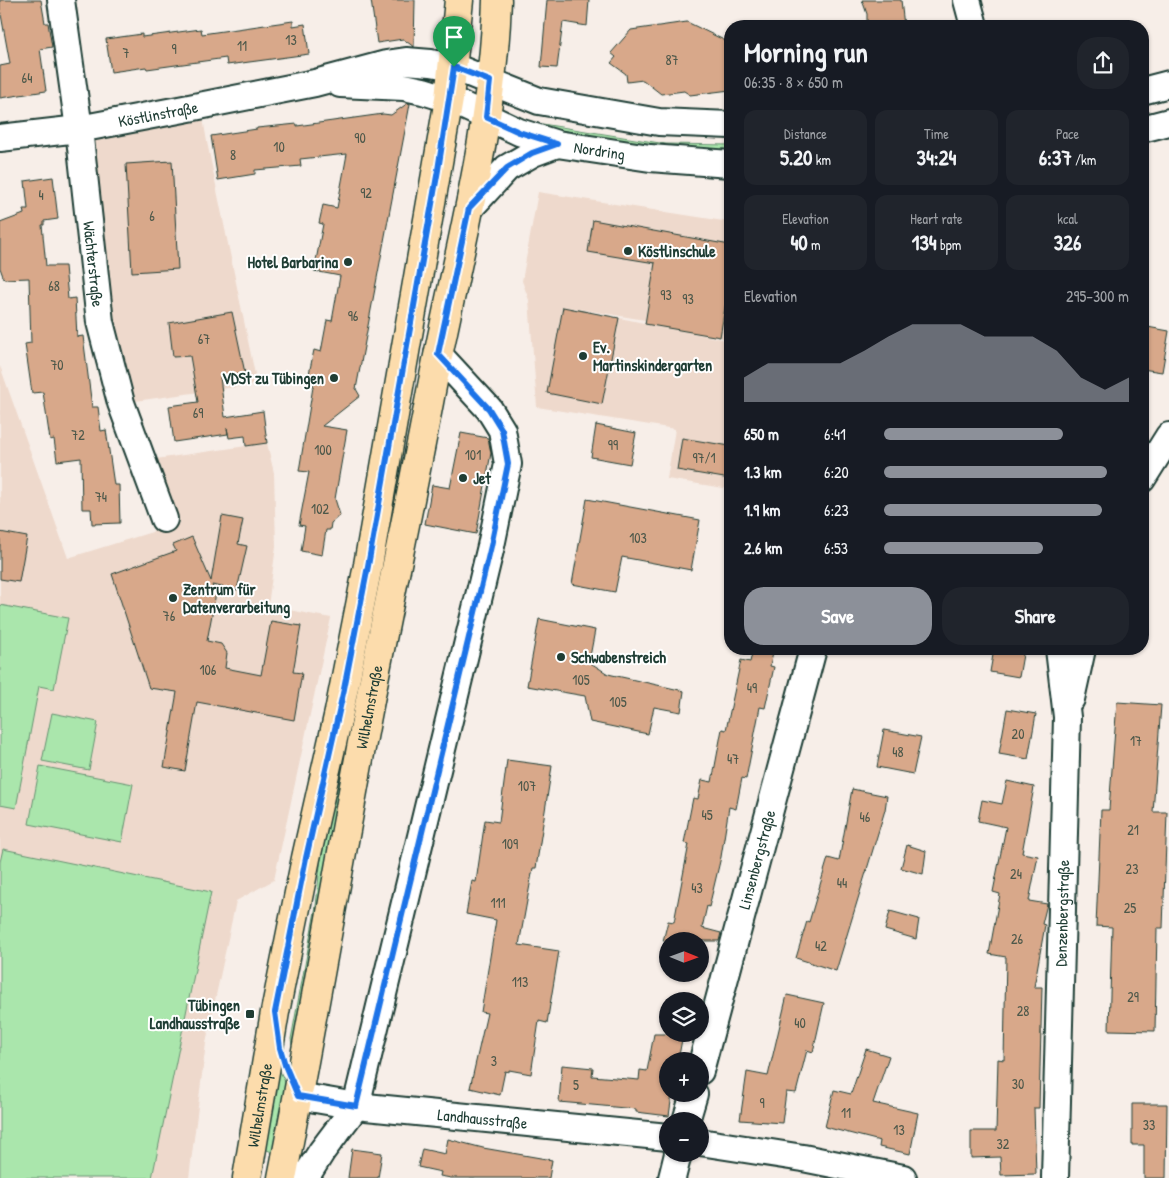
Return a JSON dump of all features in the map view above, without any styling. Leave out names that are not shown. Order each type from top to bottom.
[{"type":"main road","name":"Wilhelmstraße","points":[[249,1167],[275,1012],[306,858],[344,689],[368,566],[450,99],[459,0]]},
{"type":"main road","name":"Wilhelmstraße","points":[[291,1172],[298,1096],[367,717],[486,117],[496,27],[497,0]]},
{"type":"main road","points":[[275,1012],[280,1048],[298,1096]]},
{"type":"main road","points":[[249,1167],[291,1172]]},
{"type":"street","name":"Wächterstraße","points":[[61,0],[79,129],[100,322],[121,403],[164,519]]},
{"type":"street","points":[[967,0],[972,20]]},
{"type":"street","name":"Köstlinstraße","points":[[0,138],[79,129],[315,83],[386,64],[406,61],[454,67]]},
{"type":"street","points":[[454,67],[539,100],[658,122],[724,125]]},
{"type":"street","name":"Köstlinstraße","points":[[315,83],[404,87],[450,99]]},
{"type":"street","points":[[1149,89],[1169,84]]},
{"type":"street","name":"Nordring","points":[[450,99],[519,132],[557,144],[650,158],[724,164]]},
{"type":"street","points":[[1149,127],[1169,122]]},
{"type":"street","points":[[469,208],[507,168],[532,153],[557,144]]},
{"type":"street","points":[[291,1172],[322,1151],[356,1106],[489,556],[508,464],[502,430],[494,416],[438,354]]},
{"type":"street","points":[[1149,468],[1169,436]]},
{"type":"street","name":"Linsenbergstraße","points":[[705,1052],[811,655]]},
{"type":"street","name":"Denzenbergstraße","points":[[1055,1178],[1068,717],[1060,655]]},
{"type":"street","points":[[1068,717],[1081,655]]},
{"type":"street","name":"Landhausstraße","points":[[298,1096],[356,1106],[659,1136]]},
{"type":"street","points":[[709,1143],[802,1158],[903,1178]]},
{"type":"street","points":[[672,1178],[676,1162]]},
{"type":"shaded area","points":[[201,106],[257,384],[121,403],[79,129]]},
{"type":"shaded area","points":[[538,192],[724,221],[724,338],[693,333],[724,340],[724,488],[667,479],[675,429],[537,407],[529,300],[522,281]],"holes":[[[566,307],[645,320],[644,323]]]},
{"type":"shaded area","points":[[0,366],[68,558],[152,532],[164,519],[142,461],[267,443],[274,473],[276,546],[268,606],[331,618],[274,880],[236,901],[206,1043],[189,1178],[0,1178]]},
{"type":"green space","points":[[530,122],[666,144],[724,145],[724,152],[676,150],[566,135]]},
{"type":"green space","points":[[455,143],[419,340],[390,528],[293,1050],[291,1039],[316,906],[324,825]]},
{"type":"green space","points":[[0,605],[68,618],[54,689],[39,686],[16,808],[0,805]]},
{"type":"green space","points":[[52,713],[98,722],[89,770],[42,761]]},
{"type":"green space","points":[[40,766],[133,784],[122,842],[29,824]]},
{"type":"green space","points":[[3,849],[211,892],[152,1178],[0,1178],[0,862]]},
{"type":"green space","points":[[277,1065],[288,1088],[277,1154],[262,1148]]},
{"type":"building","points":[[0,0],[41,0],[45,23],[48,23],[52,47],[40,49],[46,91],[0,98],[0,66],[10,64]]},
{"type":"building","points":[[371,0],[415,0],[414,47],[403,39],[377,43]]},
{"type":"building","points":[[547,0],[589,0],[587,26],[563,22],[557,68],[541,67]]},
{"type":"building","points":[[862,0],[901,0],[903,20],[867,20]]},
{"type":"building","points":[[293,21],[293,26],[305,24],[309,54],[227,65],[226,58],[111,72],[106,39],[142,34],[142,37],[201,29],[202,34]]},
{"type":"building","points":[[687,22],[724,40],[724,91],[690,95],[684,91],[661,94],[643,80],[627,82],[626,74],[611,63],[616,57],[611,53],[631,30]]},
{"type":"building","points":[[408,103],[410,104],[356,389],[360,396],[322,426],[347,430],[335,499],[340,515],[331,523],[330,530],[326,530],[322,555],[301,551],[305,526],[299,525],[309,472],[299,471],[315,375],[309,374],[314,350],[321,352],[327,320],[332,321],[340,276],[314,271],[323,224],[319,223],[323,205],[337,208],[347,154],[300,159],[301,166],[255,170],[255,174],[218,180],[211,136],[257,128],[297,124],[297,126],[383,114],[391,115]]},
{"type":"building","points":[[172,161],[178,269],[132,272],[126,164]]},
{"type":"building","points":[[53,177],[58,219],[44,221],[44,225],[42,225],[46,266],[65,266],[68,299],[75,298],[77,337],[83,336],[92,407],[98,407],[101,431],[106,430],[114,485],[119,485],[120,523],[92,524],[91,509],[82,509],[81,458],[57,461],[54,439],[50,440],[43,392],[32,393],[25,344],[31,343],[29,278],[4,279],[0,268],[0,223],[24,214],[23,209],[28,209],[25,181]]},
{"type":"building","points":[[593,220],[724,244],[724,313],[720,337],[645,324],[655,263],[588,252]]},
{"type":"building","name":"Ev. Martinskindergarten","points":[[563,307],[619,318],[602,404],[547,393]]},
{"type":"building","points":[[232,312],[245,373],[220,377],[225,417],[263,411],[267,443],[246,446],[245,436],[229,438],[227,428],[228,434],[174,442],[169,406],[198,402],[190,356],[173,357],[169,323]]},
{"type":"building","points":[[1149,327],[1169,331],[1162,372],[1149,370]]},
{"type":"building","points":[[596,425],[636,433],[630,464],[591,457]]},
{"type":"building","points":[[461,433],[488,438],[491,453],[476,534],[425,524],[432,485],[450,488]]},
{"type":"building","points":[[682,438],[724,445],[724,478],[677,470]]},
{"type":"building","points":[[587,499],[700,520],[691,570],[622,557],[615,592],[572,584]]},
{"type":"building","points":[[222,516],[243,520],[238,544],[247,546],[237,590],[212,585],[216,593],[207,641],[221,644],[227,653],[225,668],[261,675],[271,621],[301,626],[293,672],[302,673],[294,720],[197,702],[185,771],[164,767],[177,692],[149,688],[112,574],[176,551],[173,545],[192,537],[211,581]]},
{"type":"building","points":[[0,532],[27,537],[19,582],[0,579]]},
{"type":"building","points":[[539,619],[595,630],[589,662],[608,674],[684,691],[681,712],[654,707],[648,734],[590,722],[585,696],[527,686]]},
{"type":"building","points":[[752,655],[773,655],[770,666],[774,667],[765,708],[760,707],[746,779],[742,778],[736,809],[729,807],[721,857],[702,928],[721,933],[719,941],[709,941],[709,932],[665,932],[668,921],[674,922],[689,844],[684,843],[693,798],[698,799],[702,780],[712,782],[722,729],[726,730],[741,660],[750,662]]},
{"type":"building","points":[[993,655],[1023,655],[1019,677],[990,672]]},
{"type":"building","points":[[1117,702],[1161,705],[1153,812],[1167,812],[1163,928],[1157,928],[1155,1031],[1109,1030],[1112,927],[1096,926],[1101,810],[1109,810]]},
{"type":"building","points":[[1007,709],[1036,714],[1028,759],[999,754]]},
{"type":"building","points":[[884,730],[921,737],[913,774],[877,767]]},
{"type":"building","points":[[507,760],[552,766],[536,868],[533,868],[519,945],[559,951],[547,1023],[539,1021],[531,1074],[505,1071],[500,1095],[470,1088],[487,1013],[481,1012],[496,920],[466,914],[472,881],[476,882],[485,820],[499,822]]},
{"type":"building","points":[[1007,781],[1034,787],[1022,853],[1038,856],[1029,901],[1047,904],[1042,924],[1045,925],[1034,987],[1042,987],[1039,1108],[1034,1108],[1036,1174],[1001,1175],[1000,1157],[971,1158],[971,1131],[996,1131],[998,1059],[1004,1060],[1006,957],[989,954],[1000,894],[993,892],[1006,827],[978,821],[982,800],[1002,804]]},
{"type":"building","points":[[852,789],[887,796],[885,810],[836,971],[796,958],[828,858],[839,861]]},
{"type":"building","points":[[907,845],[926,851],[923,874],[901,868]]},
{"type":"building","points":[[890,911],[919,919],[916,939],[885,930]]},
{"type":"building","points":[[787,995],[824,1003],[813,1052],[807,1050],[796,1093],[786,1092],[782,1123],[740,1120],[747,1072],[768,1076]]},
{"type":"building","points":[[654,1034],[659,1034],[659,1042],[682,1042],[680,1052],[659,1052],[659,1102],[671,1102],[670,1112],[659,1112],[659,1115],[636,1112],[636,1109],[559,1102],[562,1065],[593,1068],[592,1076],[639,1080],[640,1070],[647,1071]]},
{"type":"building","points":[[866,1049],[889,1056],[873,1103],[918,1113],[910,1154],[879,1147],[880,1141],[825,1127],[834,1090],[851,1094]]},
{"type":"building","points":[[1132,1104],[1167,1104],[1166,1178],[1144,1178],[1144,1145],[1132,1145]]},
{"type":"building","points":[[448,1139],[483,1148],[552,1160],[549,1178],[451,1178],[440,1176],[441,1172],[418,1167],[422,1149],[445,1154]]},
{"type":"building","points":[[352,1149],[382,1153],[378,1178],[348,1178]]},
{"type":"place","name":"Köstlinschule","points":[[628,251]]},
{"type":"place","name":"Hotel Barbarina","points":[[348,262]]},
{"type":"place","name":"Ev. Martinskindergarten","points":[[583,356]]},
{"type":"place","name":"VDSt zu Tübingen","points":[[334,378]]},
{"type":"place","name":"Jet","points":[[463,478]]},
{"type":"place","name":"Zentrum für Datenverarbeitung","points":[[173,598]]},
{"type":"place","name":"Schwabenstreich","points":[[561,657]]},
{"type":"place","name":"Tübingen Landhausstraße","points":[[250,1014]]},
{"type":"route","points":[[454,67],[490,81],[486,117],[519,132],[557,144],[532,153],[507,168],[469,208],[438,354],[489,409],[502,430],[508,464],[491,546],[356,1106],[298,1096],[280,1048],[275,1012],[306,858],[344,689],[368,566],[438,170],[454,67]]}]
